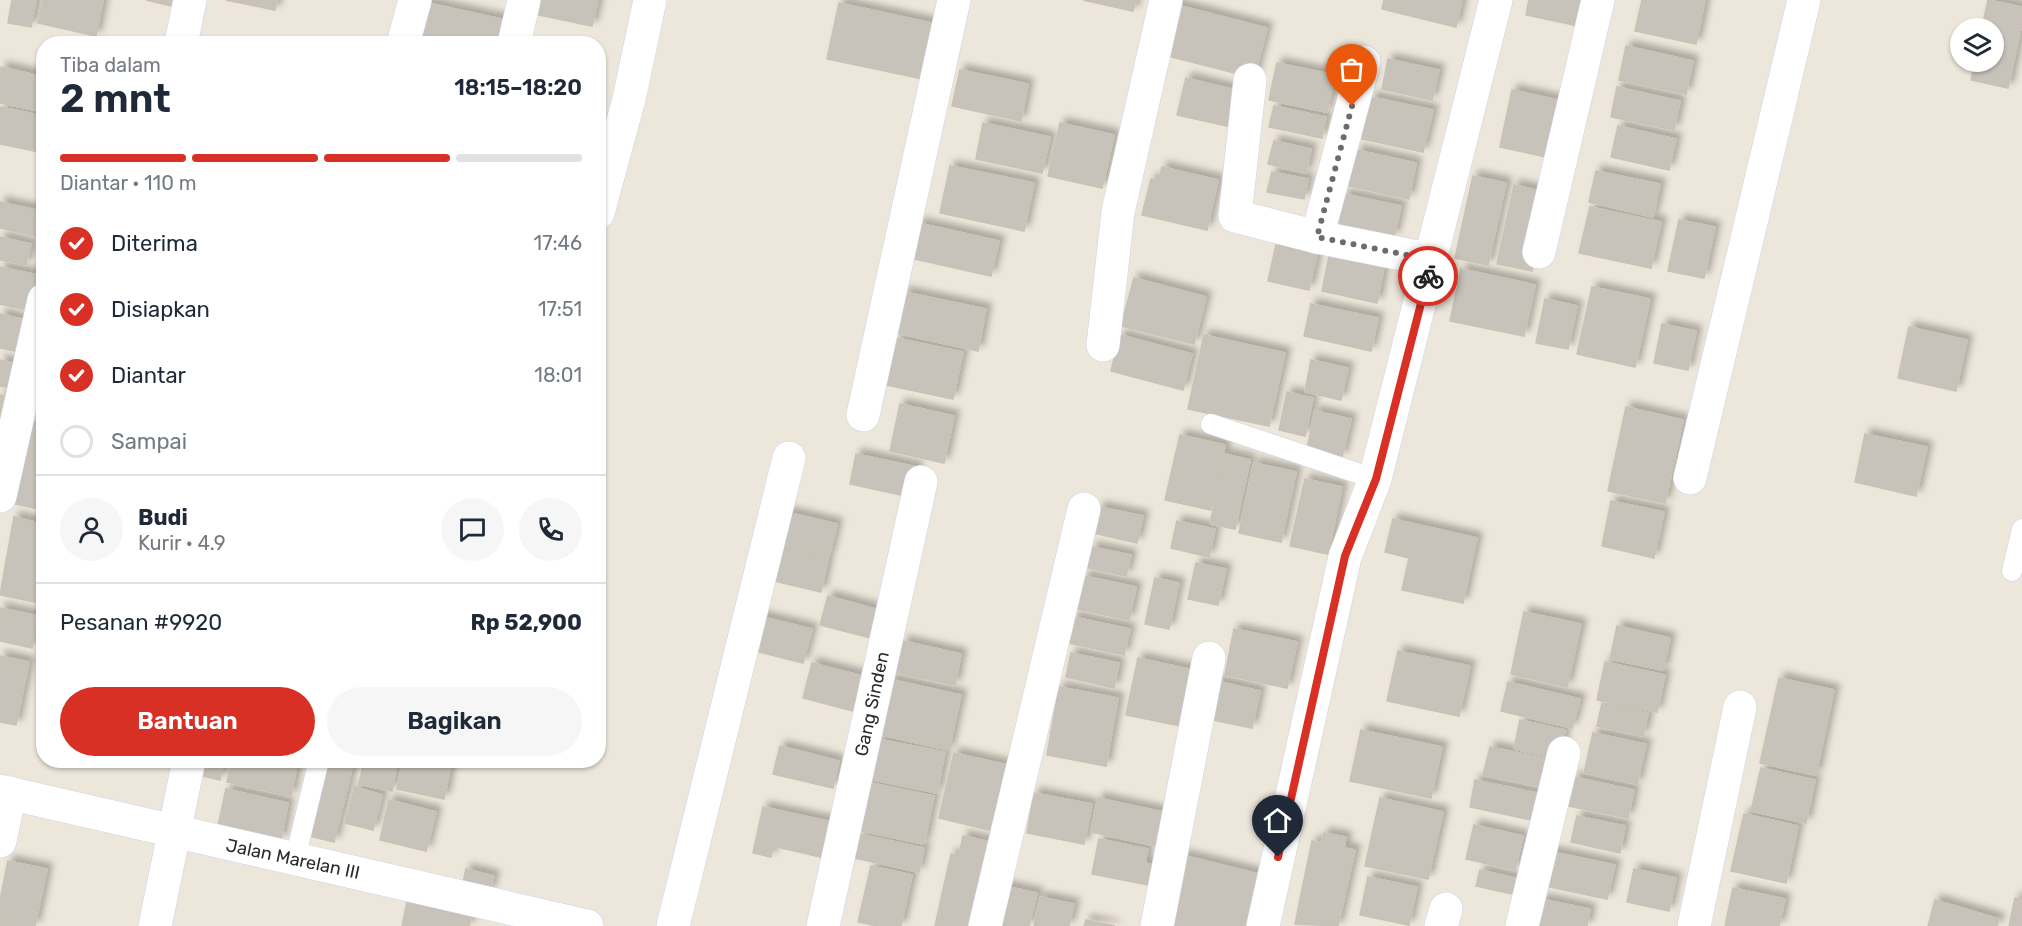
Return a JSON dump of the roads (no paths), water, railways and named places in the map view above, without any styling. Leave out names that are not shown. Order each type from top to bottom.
[{"type":"street","points":[[183,36],[190,0]]},
{"type":"street","points":[[405,36],[415,0]]},
{"type":"street","points":[[516,36],[524,0]]},
{"type":"street","points":[[606,184],[629,99],[650,0]]},
{"type":"street","points":[[863,415],[954,0]]},
{"type":"street","points":[[1103,345],[1118,212],[1166,0]]},
{"type":"street","points":[[1263,926],[1345,556],[1376,479],[1496,0]]},
{"type":"street","points":[[1539,252],[1598,0]]},
{"type":"street","points":[[1690,478],[1804,0]]},
{"type":"street","points":[[1317,237],[1364,62]]},
{"type":"street","points":[[1250,80],[1235,216],[1317,237],[1432,260]]},
{"type":"street","points":[[0,496],[36,336]]},
{"type":"street","points":[[673,926],[789,458]]},
{"type":"street","name":"Gang Sinden","points":[[823,926],[921,482]]},
{"type":"street","points":[[985,926],[1083,509]]},
{"type":"street","points":[[1156,926],[1209,658]]},
{"type":"street","points":[[1694,926],[1740,707]]},
{"type":"street","points":[[1522,926],[1564,753]]},
{"type":"street","points":[[155,926],[187,768]]},
{"type":"street","points":[[0,841],[5,792]]},
{"type":"street","name":"Jalan Marelan III","points":[[5,792],[174,833],[295,859],[490,914],[587,926]]},
{"type":"lane","points":[[1211,424],[1376,479]]},
{"type":"lane","points":[[2012,571],[2022,529]]},
{"type":"lane","points":[[295,859],[317,768]]}]
